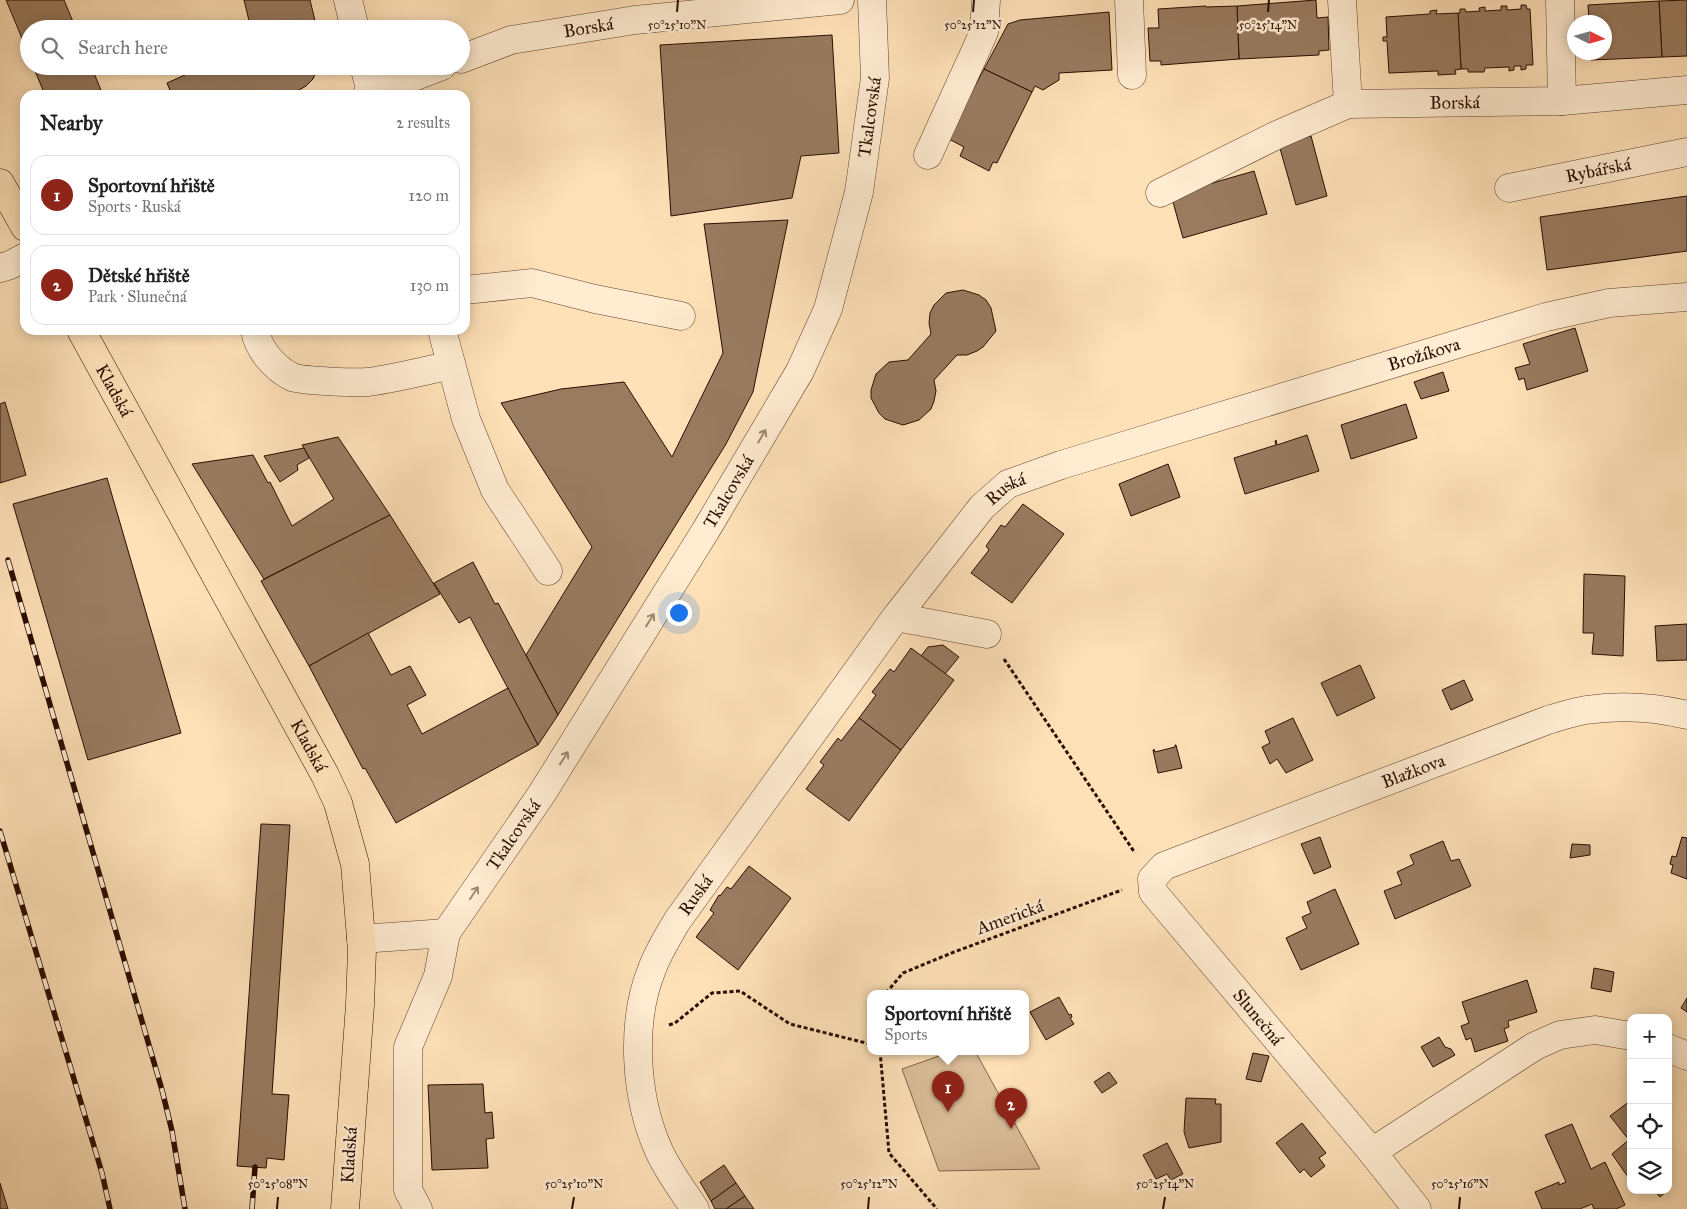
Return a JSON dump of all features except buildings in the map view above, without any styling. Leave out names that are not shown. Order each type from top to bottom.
[{"type":"main road","points":[[0,183],[20,218]]},
{"type":"main road","name":"Kladská","points":[[84,335],[325,775],[338,803],[355,864],[361,939],[360,1005],[345,1209]]},
{"type":"street","points":[[348,0],[353,20]]},
{"type":"street","name":"Borská","points":[[470,56],[511,40],[635,20],[840,0]]},
{"type":"street","name":"Tkalcovská","points":[[418,1209],[408,1190],[408,1047],[438,976],[446,933],[541,795],[706,530],[800,371],[828,309],[859,192],[876,78],[872,0]]},
{"type":"street","points":[[928,155],[984,32],[986,0]]},
{"type":"street","points":[[1129,0],[1132,75]]},
{"type":"street","points":[[1342,0],[1348,104]]},
{"type":"street","points":[[1560,0],[1562,101]]},
{"type":"street","points":[[366,75],[369,90]]},
{"type":"street","points":[[380,90],[419,75]]},
{"type":"street","name":"Borská","points":[[1160,193],[1279,134],[1348,104],[1562,101],[1687,90]]},
{"type":"street","name":"Rybářská","points":[[1509,188],[1687,152]]},
{"type":"street","points":[[470,289],[532,283],[596,299],[681,316]]},
{"type":"street","name":"Brožíkova","points":[[1164,433],[1546,317],[1609,303],[1687,297]]},
{"type":"street","points":[[256,335],[257,341],[269,359],[292,377],[367,382],[451,365]]},
{"type":"street","points":[[443,335],[466,419],[495,490],[548,571]]},
{"type":"street","name":"Ruská","points":[[695,1209],[659,1152],[644,1110],[640,1078],[639,1038],[644,996],[652,968],[677,921],[896,617],[982,507],[1008,484],[1061,465],[1164,433]]},
{"type":"street","points":[[896,617],[987,634]]},
{"type":"street","name":"Blažkova","points":[[1152,879],[1164,866],[1548,720],[1586,710],[1626,706],[1687,715]]},
{"type":"street","name":"Slunečná","points":[[1152,879],[1153,892],[1372,1152],[1417,1209]]},
{"type":"street","points":[[361,939],[446,933]]},
{"type":"street","points":[[1372,1152],[1535,1046],[1560,1035],[1595,1030],[1627,1035]]},
{"type":"street","points":[[1672,1050],[1687,1056]]},
{"type":"path","points":[[987,634],[1152,879]]},
{"type":"path","name":"Americká","points":[[889,990],[904,973],[954,952],[1152,879]]},
{"type":"path","points":[[639,1038],[675,1023],[712,993],[740,992],[790,1024],[867,1043]]},
{"type":"path","points":[[880,1055],[889,1153],[937,1209]]},
{"type":"shaded area","points":[[942,1055],[977,1055],[1040,1169],[939,1171],[902,1069]]},
{"type":"railway","points":[[8,560],[162,1090],[172,1131],[185,1209]]},
{"type":"railway","points":[[0,831],[102,1173],[110,1209]]},
{"type":"railway","points":[[252,1209],[255,1167]]},
{"type":"place","name":"Sportovní hřiště","points":[[948,1112]]},
{"type":"place","name":"Dětské hřiště","points":[[1011,1129]]}]
